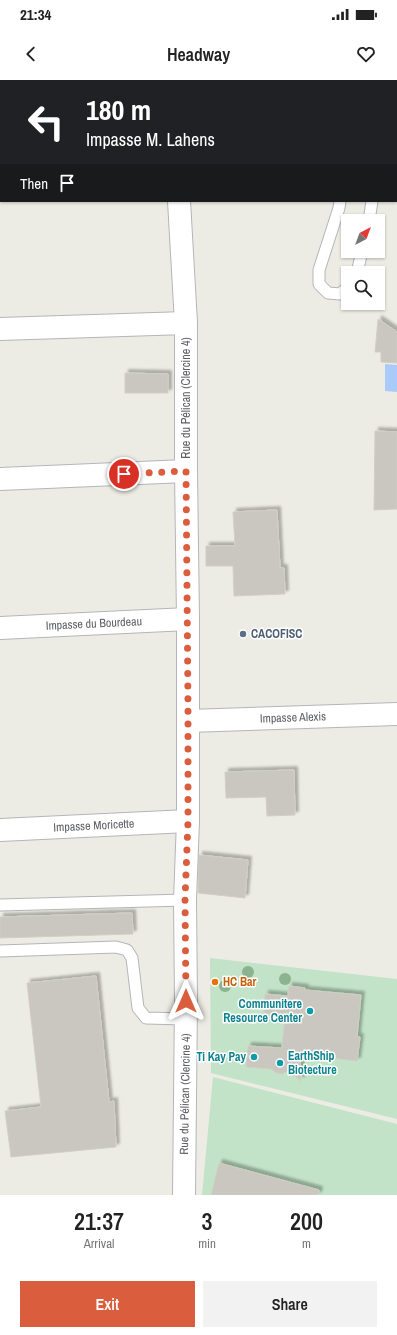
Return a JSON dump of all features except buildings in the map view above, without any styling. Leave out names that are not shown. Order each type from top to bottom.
[{"type":"street","name":"Rue du Pélican (Clercine 4)","points":[[179,202],[186,323],[188,619],[188,821],[185,900],[184,1195]]},
{"type":"street","points":[[0,329],[186,323]]},
{"type":"street","points":[[0,480],[186,471]]},
{"type":"street","name":"Impasse du Bourdeau","points":[[0,628],[188,619]]},
{"type":"street","name":"Impasse Alexis","points":[[188,721],[397,714]]},
{"type":"street","name":"Impasse Moricette","points":[[0,830],[188,821]]},
{"type":"lane","points":[[340,202],[319,270],[319,284],[328,293],[341,293]]},
{"type":"lane","points":[[370,214],[372,202]]},
{"type":"lane","points":[[0,905],[185,900]]},
{"type":"lane","points":[[0,951],[116,947],[127,950],[132,958],[138,1008],[146,1018],[185,1019]]},
{"type":"green space","points":[[210,958],[397,979],[397,1119],[211,1073]]},
{"type":"green space","points":[[213,1077],[397,1124],[397,1195],[202,1195]]},
{"type":"water","points":[[385,364],[397,365],[397,392],[385,391]]},
{"type":"place","name":"CACOFISC","points":[[243,634]]},
{"type":"place","name":"HC Bar","points":[[215,982]]},
{"type":"place","name":"Communitere Resource Center","points":[[310,1011]]},
{"type":"place","name":"Ti Kay Pay","points":[[254,1057]]},
{"type":"place","name":"EarthShip Biotecture","points":[[280,1063]]},
{"type":"route","points":[[124,474],[186,471],[188,604],[188,821],[185,900],[186,1001]]}]
